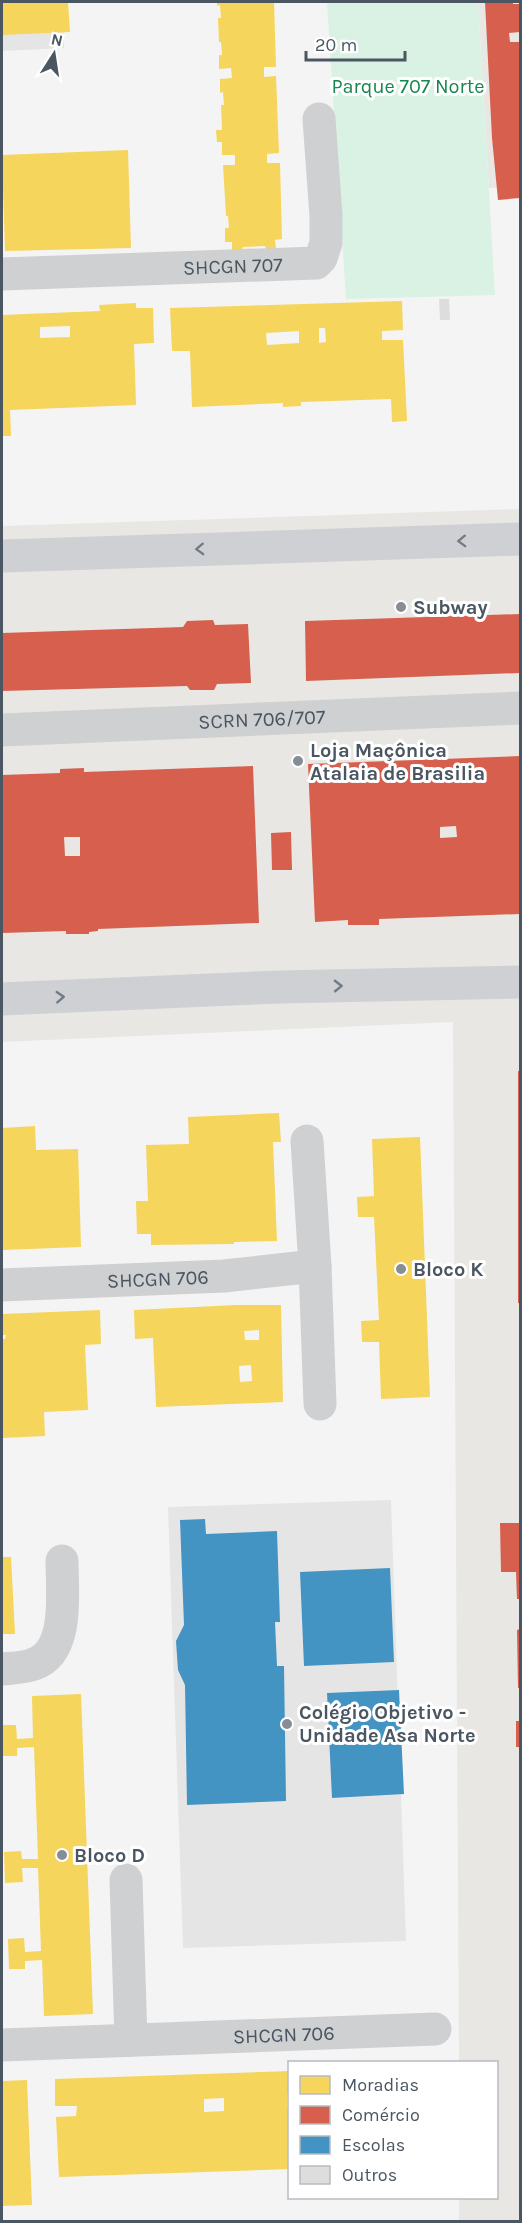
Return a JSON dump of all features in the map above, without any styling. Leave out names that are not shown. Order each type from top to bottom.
[{"type":"main road","points":[[2,556],[520,539]]},
{"type":"main road","points":[[2,999],[279,987],[520,982]]},
{"type":"street","name":"SHCGN 707","points":[[2,274],[316,263],[321,258],[326,243],[320,119]]},
{"type":"street","name":"SCRN 706/707","points":[[2,730],[520,708]]},
{"type":"street","points":[[307,1141],[315,1266],[320,1404]]},
{"type":"street","name":"SHCGN 706","points":[[2,1285],[224,1276],[315,1266]]},
{"type":"street","points":[[2,1669],[36,1664],[50,1653],[59,1637],[62,1561]]},
{"type":"street","points":[[126,1880],[131,2040]]},
{"type":"street","name":"SHCGN 706","points":[[2,2045],[435,2029]]},
{"type":"shaded area","points":[[2,2],[63,2],[64,48],[2,51]]},
{"type":"shaded area","points":[[478,2],[520,2],[520,186],[489,188]]},
{"type":"shaded area","points":[[520,509],[520,2221],[459,2221],[459,2199],[498,2199],[498,2061],[459,2061],[453,1022],[2,1042],[2,526]]},
{"type":"shaded area","name":"Colégio Objetivo - Unidade Asa Norte","points":[[391,1500],[406,1941],[183,1948],[168,1507]]},
{"type":"green space","name":"Parque 707 Norte","points":[[327,2],[478,2],[495,295],[346,299]]},
{"type":"building: Moradias","points":[[2,2],[68,2],[70,32],[2,35]]},
{"type":"building: Moradias","points":[[217,2],[274,2],[276,67],[264,67],[264,77],[276,76],[279,153],[267,154],[267,163],[280,163],[282,239],[275,240],[276,249],[266,249],[265,246],[243,247],[242,250],[232,251],[232,242],[225,242],[225,228],[229,228],[228,216],[226,216],[223,165],[235,165],[235,155],[222,155],[222,142],[217,142],[216,130],[222,130],[221,105],[224,105],[223,92],[220,93],[220,79],[232,78],[231,68],[219,69],[219,55],[222,55],[218,18],[221,18],[220,5],[217,6]]},
{"type":"building: Moradias","points":[[128,150],[131,248],[5,251],[2,155]]},
{"type":"building: Moradias","points":[[402,301],[403,330],[382,331],[382,340],[403,340],[407,421],[392,422],[391,399],[301,402],[301,406],[283,407],[283,403],[192,407],[190,351],[172,351],[170,308]],"holes":[[[319,328],[325,328],[326,342],[319,343]],[[299,331],[299,343],[267,345],[266,333]]]},
{"type":"building: Moradias","points":[[136,303],[136,308],[153,308],[154,343],[134,344],[136,405],[10,410],[11,436],[2,436],[2,315],[100,311],[99,305]],"holes":[[[70,326],[70,337],[40,338],[40,327]]]},
{"type":"building: Moradias","points":[[279,1113],[281,1142],[273,1142],[277,1241],[151,1245],[151,1234],[137,1234],[136,1201],[148,1201],[146,1145],[189,1144],[188,1117]]},
{"type":"building: Moradias","points":[[35,1126],[36,1150],[78,1149],[81,1247],[2,1250],[2,1128]]},
{"type":"building: Moradias","name":"Bloco K","points":[[420,1137],[430,1397],[381,1399],[379,1342],[362,1342],[361,1321],[379,1320],[374,1217],[358,1217],[357,1197],[374,1196],[372,1139]]},
{"type":"building: Moradias","points":[[281,1305],[283,1402],[156,1407],[153,1338],[135,1339],[134,1310]],"holes":[[[259,1330],[259,1340],[245,1340],[244,1331]],[[251,1365],[252,1381],[240,1382],[239,1366]]]},
{"type":"building: Moradias","points":[[100,1310],[101,1344],[85,1345],[88,1410],[44,1412],[45,1436],[2,1438],[2,1339],[5,1339],[6,1335],[2,1335],[2,1314]]},
{"type":"building: Moradias","points":[[2,1557],[11,1557],[15,1634],[2,1634]]},
{"type":"building: Moradias","name":"Bloco D","points":[[81,1694],[93,2014],[44,2016],[42,1960],[25,1961],[25,1969],[9,1969],[8,1939],[24,1938],[25,1952],[41,1951],[38,1868],[22,1868],[23,1882],[5,1883],[4,1852],[21,1851],[22,1859],[38,1859],[34,1747],[17,1748],[17,1756],[2,1756],[2,1725],[16,1725],[17,1739],[33,1738],[32,1696]]},
{"type":"building: Moradias","points":[[288,2071],[288,2169],[59,2177],[56,2117],[76,2116],[77,2106],[55,2106],[55,2079]],"holes":[[[224,2098],[224,2111],[204,2112],[204,2099]]]},
{"type":"building: Moradias","points":[[27,2080],[32,2205],[2,2206],[2,2081]]},
{"type":"building: Comércio","points":[[485,2],[520,4],[520,32],[509,33],[510,42],[520,42],[520,198],[498,200],[492,138]]},
{"type":"building: Comércio","points":[[520,614],[520,673],[306,681],[305,621]]},
{"type":"building: Comércio","points":[[213,620],[215,625],[248,624],[251,683],[217,684],[214,690],[190,690],[187,686],[2,691],[2,633],[183,627],[187,621]]},
{"type":"building: Comércio","points":[[520,756],[520,914],[379,919],[379,925],[348,925],[348,920],[315,922],[308,764]],"holes":[[[456,826],[457,837],[440,838],[440,827]]]},
{"type":"building: Comércio","points":[[253,766],[259,923],[98,929],[89,934],[66,934],[66,931],[2,933],[2,775],[60,773],[60,769],[84,768],[84,772]],"holes":[[[64,837],[80,837],[80,856],[65,856]]]},
{"type":"building: Comércio","points":[[291,832],[292,870],[272,870],[271,833]]},
{"type":"building: Comércio","points":[[518,1071],[520,1071],[520,1303],[518,1303]]},
{"type":"building: Comércio","points":[[500,1523],[520,1523],[520,1599],[517,1599],[516,1572],[501,1572]]},
{"type":"building: Comércio","points":[[520,1629],[520,1688],[518,1688],[517,1630]]},
{"type":"building: Comércio","points":[[516,1721],[520,1721],[520,1747],[516,1747]]},
{"type":"building: Escolas","points":[[205,1519],[206,1534],[277,1531],[280,1622],[275,1622],[277,1666],[284,1666],[286,1801],[187,1805],[185,1685],[178,1670],[176,1641],[184,1625],[180,1520]]},
{"type":"building: Escolas","points":[[390,1568],[394,1662],[304,1666],[300,1572]]},
{"type":"building: Escolas","points":[[399,1690],[404,1794],[332,1798],[327,1693]]},
{"type":"building: Outros","points":[[439,299],[449,299],[450,320],[440,320]]},
{"type":"place","name":"Subway","points":[[401,607]]},
{"type":"place","name":"Loja Maçônica Atalaia de Brasilia","points":[[298,761]]},
{"type":"place","name":"Bloco K","points":[[401,1269]]},
{"type":"place","name":"Colégio Objetivo - Unidade Asa Norte","points":[[287,1724]]},
{"type":"place","name":"Bloco D","points":[[62,1855]]}]
